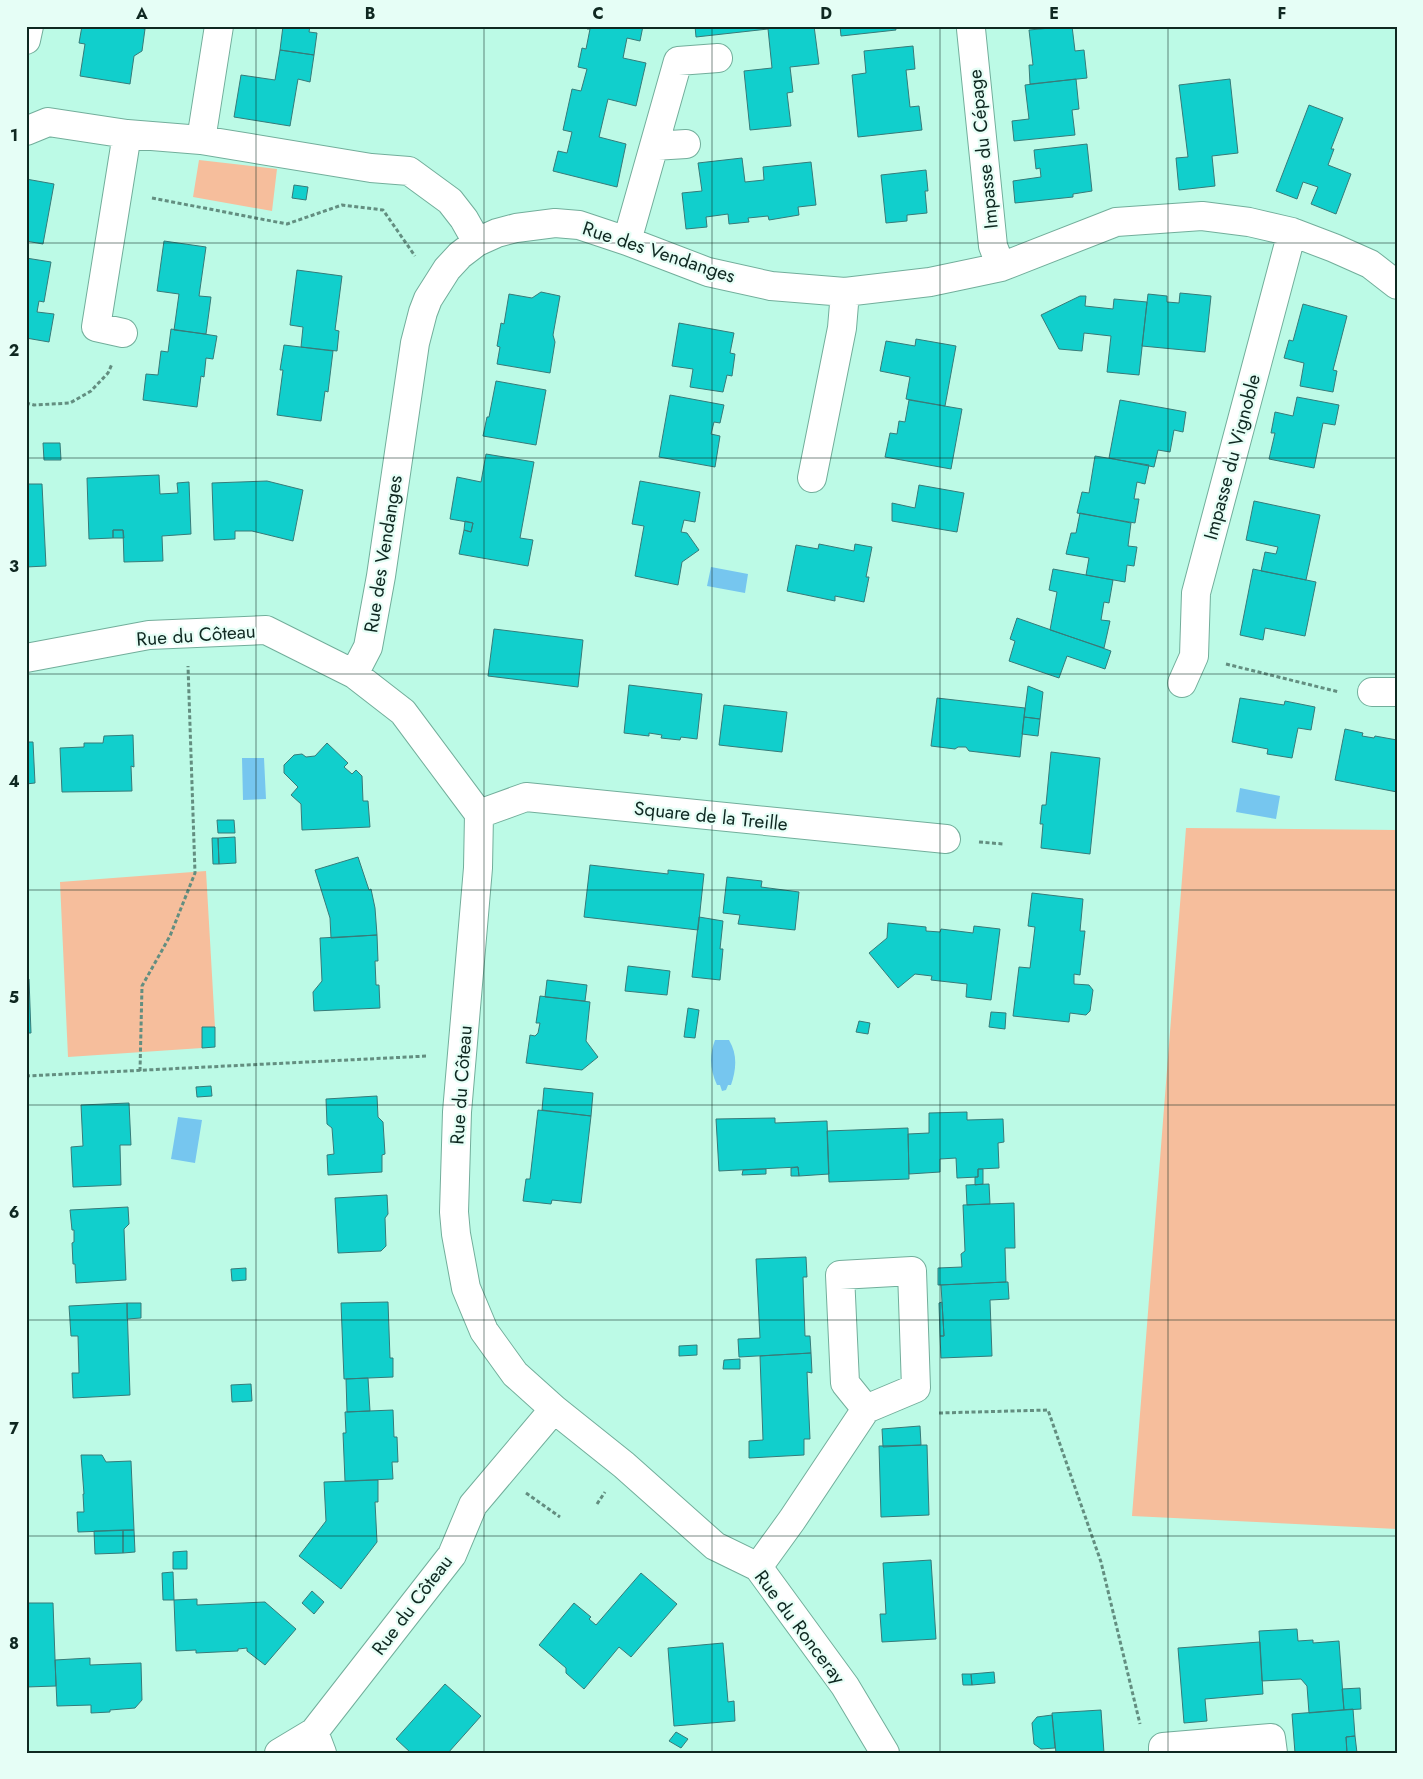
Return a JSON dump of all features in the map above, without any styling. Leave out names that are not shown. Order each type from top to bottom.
[{"type":"street","points":[[26,40],[28,26]]},
{"type":"street","points":[[201,140],[218,26]]},
{"type":"street","name":"Impasse du Cépage","points":[[971,29],[993,246],[1000,267]]},
{"type":"street","points":[[627,241],[678,61],[718,58]]},
{"type":"street","points":[[26,131],[48,122],[127,134],[201,140],[372,168],[409,171],[450,201],[464,219],[477,242]]},
{"type":"street","points":[[123,333],[96,327],[127,134]]},
{"type":"street","points":[[654,146],[686,144]]},
{"type":"street","name":"Rue des Vendanges","points":[[354,674],[368,647],[380,585],[415,343],[423,312],[446,269],[460,254],[477,242],[497,232],[555,223],[579,226],[627,241],[708,272],[771,286],[845,292],[930,282],[1000,267],[1116,222],[1202,216],[1249,222],[1292,232],[1370,264],[1397,285]]},
{"type":"street","name":"Impasse du Vignoble","points":[[1182,683],[1194,656],[1196,593],[1292,232]]},
{"type":"street","points":[[812,478],[842,328],[845,292]]},
{"type":"street","name":"Rue du Côteau","points":[[26,658],[149,635],[266,630],[354,674],[403,712],[479,814],[478,868],[457,1112],[454,1212],[456,1234],[466,1288],[484,1331],[515,1374],[554,1409],[473,1505],[452,1556],[318,1742],[279,1753]]},
{"type":"street","name":"Square de la Treille","points":[[479,814],[526,797],[946,839]]},
{"type":"street","points":[[758,1567],[792,1520],[866,1409],[916,1388],[912,1271],[840,1275],[845,1382],[866,1409]]},
{"type":"street","name":"Rue du Ronceray","points":[[554,1409],[624,1464],[715,1546],[758,1567],[845,1686],[886,1753]]},
{"type":"street","points":[[1163,1750],[1271,1738],[1273,1753]]},
{"type":"path","points":[[148,198],[287,224],[342,205],[383,210],[415,256]]},
{"type":"path","points":[[26,403],[34,405],[70,403],[91,391],[108,373],[116,356],[123,333]]},
{"type":"path","points":[[1194,656],[1351,695],[1384,692]]},
{"type":"path","points":[[140,1070],[142,986],[170,936],[195,873],[188,664]]},
{"type":"path","points":[[26,1076],[463,1055]]},
{"type":"path","points":[[896,1396],[919,1413],[1048,1410],[1101,1562],[1140,1727],[1163,1750]]},
{"type":"path","points":[[498,1474],[560,1517]]},
{"type":"shaded area","points":[[199,160],[277,169],[272,211],[193,197]]},
{"type":"shaded area","points":[[1186,828],[1397,830],[1397,1529],[1132,1516]]},
{"type":"shaded area","points":[[206,871],[215,1027],[202,1027],[202,1048],[68,1057],[60,882]]},
{"type":"water","points":[[711,567],[748,574],[745,593],[707,586]]},
{"type":"water","points":[[242,758],[264,758],[266,799],[243,800]]},
{"type":"water","points":[[1240,788],[1280,796],[1276,819],[1236,812]]},
{"type":"water","points":[[715,1040],[729,1040],[735,1057],[735,1068],[731,1085],[728,1085],[726,1090],[722,1091],[720,1085],[717,1085],[712,1068],[711,1057]]},
{"type":"water","points":[[178,1117],[202,1120],[195,1163],[171,1159]]},
{"type":"building","points":[[82,26],[130,26],[145,29],[142,51],[134,56],[130,84],[80,76],[85,44],[79,43]]},
{"type":"building","points":[[283,26],[310,26],[309,32],[317,33],[314,55],[280,50]]},
{"type":"building","points":[[587,26],[643,26],[640,41],[627,38],[623,58],[646,63],[636,106],[608,99],[599,137],[626,144],[617,187],[553,171],[558,151],[567,153],[572,132],[563,130],[572,89],[581,91],[587,69],[578,67],[582,48],[586,49],[590,29],[587,29]]},
{"type":"building","points":[[695,26],[814,26],[819,64],[790,67],[793,92],[787,93],[791,126],[750,130],[744,71],[772,68],[768,29],[696,37]]},
{"type":"building","points":[[840,26],[895,26],[896,30],[841,36]]},
{"type":"building","points":[[1072,26],[1075,51],[1084,50],[1087,78],[1030,84],[1029,65],[1033,65],[1029,30]]},
{"type":"building","points":[[913,46],[915,69],[906,70],[910,107],[919,106],[922,130],[858,137],[852,75],[866,73],[864,51]]},
{"type":"building","points":[[280,50],[314,55],[310,82],[298,79],[290,126],[234,117],[241,75],[275,80]]},
{"type":"building","points":[[1076,79],[1079,109],[1072,110],[1075,135],[1014,141],[1012,121],[1029,119],[1025,85]]},
{"type":"building","points":[[1230,79],[1238,153],[1212,156],[1215,186],[1179,190],[1176,158],[1188,157],[1179,85]]},
{"type":"building","points":[[1309,105],[1343,118],[1331,149],[1334,149],[1328,165],[1351,174],[1336,214],[1311,204],[1318,187],[1303,182],[1297,199],[1276,191]]},
{"type":"building","points":[[1087,144],[1092,191],[1073,194],[1073,197],[1015,203],[1013,181],[1041,177],[1040,168],[1036,169],[1034,150]]},
{"type":"building","points":[[742,158],[745,182],[764,180],[763,167],[811,162],[816,205],[798,207],[799,215],[769,220],[768,216],[748,218],[749,222],[729,224],[728,214],[706,217],[707,227],[686,229],[682,193],[702,191],[698,163]]},
{"type":"building","points":[[926,170],[928,191],[925,191],[927,213],[907,215],[907,221],[886,223],[881,175]]},
{"type":"building","points":[[26,179],[54,184],[43,244],[26,241]]},
{"type":"building","points":[[294,185],[308,187],[306,200],[292,198]]},
{"type":"building","points":[[164,241],[206,247],[199,296],[211,297],[206,334],[174,330],[179,294],[157,291]]},
{"type":"building","points":[[26,258],[51,262],[44,302],[39,301],[37,312],[54,314],[49,342],[26,338]]},
{"type":"building","points":[[297,270],[342,276],[335,330],[339,331],[337,351],[301,347],[303,327],[290,325]]},
{"type":"building","points":[[541,292],[560,296],[553,335],[555,342],[550,373],[497,364],[500,347],[497,346],[501,323],[504,324],[509,294],[532,298]]},
{"type":"building","points":[[1180,293],[1211,296],[1205,352],[1142,346],[1148,294],[1167,296],[1167,302],[1179,303]]},
{"type":"building","points":[[1080,296],[1086,296],[1085,306],[1113,309],[1114,299],[1147,302],[1139,375],[1107,372],[1111,336],[1084,333],[1082,351],[1059,349],[1041,315]]},
{"type":"building","points":[[1303,304],[1347,316],[1333,370],[1337,371],[1333,392],[1300,386],[1304,363],[1284,358],[1289,340],[1293,341]]},
{"type":"building","points":[[679,323],[734,333],[730,353],[735,354],[732,376],[727,375],[723,392],[690,387],[693,369],[672,366]]},
{"type":"building","points":[[171,329],[217,336],[213,359],[206,358],[204,377],[201,376],[197,407],[143,400],[146,374],[158,375],[161,351],[168,352]]},
{"type":"building","points":[[916,339],[956,346],[945,406],[906,399],[910,377],[880,371],[886,341],[915,346]]},
{"type":"building","points":[[284,345],[333,351],[328,392],[325,391],[321,421],[277,415]]},
{"type":"building","points":[[496,381],[546,390],[536,445],[483,436]]},
{"type":"building","points":[[670,395],[724,405],[720,423],[714,422],[711,434],[720,436],[715,467],[659,457]]},
{"type":"building","points":[[1297,397],[1339,405],[1335,425],[1323,423],[1314,468],[1269,459],[1275,433],[1271,433],[1275,412],[1293,416]]},
{"type":"building","points":[[909,400],[962,409],[951,469],[885,457],[890,433],[897,434],[899,421],[905,422]]},
{"type":"building","points":[[1120,400],[1186,412],[1183,432],[1174,430],[1170,452],[1158,450],[1154,467],[1109,458]]},
{"type":"building","points":[[43,443],[60,443],[61,460],[44,460]]},
{"type":"building","points":[[486,454],[534,462],[520,538],[533,540],[528,566],[459,554],[464,530],[471,532],[473,523],[450,519],[457,477],[481,482]]},
{"type":"building","points":[[1095,456],[1149,465],[1145,484],[1137,482],[1134,499],[1139,499],[1135,523],[1077,513],[1082,492],[1089,493]]},
{"type":"building","points":[[159,475],[160,494],[178,493],[177,483],[189,482],[191,534],[162,536],[163,561],[124,562],[123,530],[113,530],[113,538],[89,539],[87,478]]},
{"type":"building","points":[[267,481],[303,490],[293,541],[252,531],[235,531],[235,539],[214,540],[212,483]]},
{"type":"building","points":[[640,481],[700,492],[695,522],[684,520],[681,532],[687,533],[699,550],[682,562],[678,585],[635,576],[644,526],[632,524]]},
{"type":"building","points":[[26,484],[42,484],[46,566],[26,567]]},
{"type":"building","points":[[919,485],[964,493],[957,532],[892,521],[892,503],[915,508]]},
{"type":"building","points":[[1254,501],[1320,515],[1306,580],[1261,571],[1265,552],[1276,554],[1278,547],[1246,540]]},
{"type":"building","points":[[1080,513],[1131,523],[1128,546],[1137,547],[1134,566],[1127,565],[1125,582],[1086,575],[1089,558],[1066,554],[1071,533],[1076,533]]},
{"type":"building","points":[[465,521],[473,523],[471,532],[464,530]]},
{"type":"building","points":[[113,530],[123,530],[124,538],[113,538]]},
{"type":"building","points":[[819,544],[854,551],[855,544],[872,547],[866,577],[869,577],[864,602],[835,596],[835,601],[787,591],[796,545],[818,549]]},
{"type":"building","points":[[1053,569],[1113,580],[1109,603],[1104,602],[1101,620],[1110,621],[1104,648],[1050,630],[1057,592],[1049,590]]},
{"type":"building","points":[[1253,569],[1316,582],[1305,636],[1265,628],[1263,640],[1240,635]]},
{"type":"building","points":[[1017,618],[1111,651],[1105,669],[1067,656],[1059,678],[1009,661],[1015,641],[1010,639]]},
{"type":"building","points":[[494,629],[583,640],[578,687],[488,676]]},
{"type":"building","points":[[629,685],[702,694],[697,739],[681,737],[680,740],[661,738],[662,735],[649,733],[649,736],[624,733]]},
{"type":"building","points":[[1028,686],[1043,692],[1040,719],[1024,717]]},
{"type":"building","points":[[937,698],[1025,708],[1020,757],[969,751],[966,747],[955,749],[931,746]]},
{"type":"building","points":[[1240,698],[1284,705],[1285,701],[1315,707],[1311,730],[1298,728],[1292,758],[1267,754],[1268,749],[1232,742]]},
{"type":"building","points":[[724,705],[787,712],[782,752],[719,745]]},
{"type":"building","points":[[1024,717],[1040,719],[1038,736],[1022,734]]},
{"type":"building","points":[[1345,729],[1363,733],[1362,736],[1397,740],[1397,792],[1335,780]]},
{"type":"building","points":[[133,735],[134,767],[131,766],[132,791],[62,792],[60,748],[84,747],[84,743],[103,743],[104,736]]},
{"type":"building","points":[[26,742],[33,742],[35,783],[26,784]]},
{"type":"building","points":[[327,743],[348,763],[344,767],[352,774],[356,770],[362,776],[363,801],[368,801],[370,827],[302,830],[301,804],[291,795],[298,787],[284,773],[284,765],[294,755],[315,756]]},
{"type":"building","points":[[1051,752],[1100,758],[1090,854],[1041,848],[1043,824],[1040,824],[1042,805],[1046,805]]},
{"type":"building","points":[[217,820],[234,820],[235,833],[218,833]]},
{"type":"building","points":[[235,837],[236,863],[219,864],[218,838]]},
{"type":"building","points":[[212,838],[218,838],[219,864],[213,864]]},
{"type":"building","points":[[358,857],[369,890],[371,889],[375,908],[377,935],[331,938],[330,918],[315,870]]},
{"type":"building","points":[[590,865],[668,874],[668,870],[704,874],[698,930],[584,917]]},
{"type":"building","points":[[727,877],[762,881],[761,887],[799,892],[795,930],[738,924],[740,915],[723,913]]},
{"type":"building","points":[[1032,893],[1083,899],[1080,931],[1085,931],[1080,975],[1074,974],[1074,984],[1089,985],[1093,990],[1090,1011],[1086,1015],[1070,1013],[1069,1022],[1013,1016],[1019,967],[1030,968],[1035,927],[1028,926]]},
{"type":"building","points":[[699,917],[723,921],[720,949],[723,949],[720,980],[692,977]]},
{"type":"building","points":[[888,923],[926,927],[926,931],[940,932],[941,929],[973,933],[974,926],[1000,929],[991,1000],[966,997],[967,984],[931,980],[932,976],[915,974],[898,988],[869,953],[887,938]]},
{"type":"building","points":[[377,935],[378,961],[375,961],[376,985],[379,985],[380,1008],[314,1011],[313,992],[322,981],[320,938]]},
{"type":"building","points":[[628,966],[670,971],[667,995],[625,991]]},
{"type":"building","points":[[26,979],[29,979],[31,1033],[26,1033]]},
{"type":"building","points":[[547,980],[587,985],[585,1001],[545,997]]},
{"type":"building","points":[[540,996],[590,1002],[586,1041],[598,1057],[582,1070],[526,1063],[530,1035],[535,1036],[538,1033],[540,1023],[536,1023]]},
{"type":"building","points":[[688,1008],[699,1010],[695,1038],[684,1037]]},
{"type":"building","points":[[991,1012],[1006,1013],[1005,1029],[989,1027]]},
{"type":"building","points":[[859,1021],[870,1023],[868,1034],[856,1032]]},
{"type":"building","points":[[202,1027],[215,1027],[215,1047],[202,1048]]},
{"type":"building","points":[[211,1086],[212,1096],[197,1097],[196,1087]]},
{"type":"building","points":[[544,1088],[593,1093],[591,1116],[542,1110]]},
{"type":"building","points":[[377,1096],[378,1117],[383,1122],[385,1154],[382,1155],[382,1172],[328,1175],[327,1155],[334,1154],[332,1128],[327,1124],[326,1099]]},
{"type":"building","points":[[129,1103],[131,1145],[120,1145],[121,1185],[73,1187],[71,1147],[83,1146],[81,1105]]},
{"type":"building","points":[[538,1110],[591,1116],[581,1203],[552,1200],[551,1204],[523,1201],[526,1179],[530,1179]]},
{"type":"building","points":[[967,1112],[967,1120],[1003,1119],[1004,1142],[998,1143],[999,1168],[978,1169],[978,1177],[957,1178],[956,1158],[940,1159],[940,1172],[909,1174],[908,1134],[929,1133],[929,1113]]},
{"type":"building","points":[[775,1118],[775,1123],[827,1121],[829,1174],[799,1176],[798,1167],[719,1171],[716,1119]]},
{"type":"building","points":[[908,1128],[909,1179],[829,1182],[827,1131]]},
{"type":"building","points":[[798,1167],[799,1176],[791,1176],[791,1168]]},
{"type":"building","points":[[766,1169],[766,1174],[742,1175],[743,1170]]},
{"type":"building","points":[[978,1169],[983,1169],[983,1184],[975,1185],[975,1177],[978,1177]]},
{"type":"building","points":[[989,1184],[990,1204],[967,1205],[966,1185]]},
{"type":"building","points":[[387,1195],[388,1214],[385,1218],[386,1246],[381,1251],[338,1253],[335,1198]]},
{"type":"building","points":[[1014,1203],[1015,1248],[1005,1248],[1006,1282],[938,1285],[938,1268],[962,1267],[961,1254],[965,1251],[963,1205]]},
{"type":"building","points":[[128,1207],[129,1224],[124,1229],[126,1280],[76,1283],[72,1243],[74,1242],[74,1230],[72,1230],[70,1210]]},
{"type":"building","points":[[806,1257],[807,1277],[803,1277],[805,1336],[810,1336],[811,1353],[739,1357],[738,1339],[760,1338],[756,1259]]},
{"type":"building","points":[[246,1268],[246,1280],[232,1281],[231,1269]]},
{"type":"building","points":[[1008,1282],[1009,1299],[990,1300],[992,1356],[941,1358],[940,1336],[944,1336],[941,1285]]},
{"type":"building","points":[[388,1302],[390,1358],[393,1358],[393,1377],[344,1379],[341,1303]]},
{"type":"building","points":[[942,1302],[944,1336],[940,1336],[939,1303]]},
{"type":"building","points":[[127,1303],[141,1303],[141,1318],[127,1319]]},
{"type":"building","points":[[127,1303],[130,1395],[73,1398],[72,1373],[79,1373],[78,1336],[71,1336],[69,1306]]},
{"type":"building","points":[[697,1345],[697,1355],[679,1356],[679,1346]]},
{"type":"building","points":[[811,1353],[812,1373],[807,1372],[810,1439],[804,1439],[804,1455],[749,1458],[749,1441],[763,1440],[760,1356]]},
{"type":"building","points":[[740,1359],[740,1369],[723,1369],[724,1360]]},
{"type":"building","points":[[368,1378],[370,1411],[347,1412],[346,1379]]},
{"type":"building","points":[[251,1384],[252,1401],[232,1402],[231,1385]]},
{"type":"building","points":[[393,1410],[394,1437],[397,1437],[398,1462],[392,1462],[393,1479],[345,1481],[343,1433],[346,1433],[345,1412]]},
{"type":"building","points":[[920,1426],[921,1445],[883,1447],[882,1429]]},
{"type":"building","points":[[927,1445],[929,1515],[881,1517],[879,1446]]},
{"type":"building","points":[[81,1455],[102,1455],[106,1462],[131,1461],[134,1530],[78,1532],[77,1512],[84,1512]]},
{"type":"building","points":[[378,1480],[378,1502],[375,1502],[377,1542],[341,1589],[299,1556],[326,1521],[324,1482]]},
{"type":"building","points":[[123,1530],[134,1530],[135,1552],[123,1553]]},
{"type":"building","points":[[123,1530],[123,1553],[95,1554],[94,1531]]},
{"type":"building","points":[[187,1551],[187,1569],[173,1569],[173,1552]]},
{"type":"building","points":[[931,1560],[936,1639],[882,1642],[880,1614],[886,1614],[883,1563]]},
{"type":"building","points":[[173,1572],[174,1600],[163,1600],[162,1573]]},
{"type":"building","points":[[641,1573],[677,1604],[631,1657],[619,1647],[584,1689],[566,1673],[566,1668],[539,1645],[574,1603],[591,1617],[589,1619],[596,1625]]},
{"type":"building","points":[[312,1591],[324,1602],[314,1614],[302,1603]]},
{"type":"building","points":[[197,1599],[197,1605],[265,1602],[296,1629],[265,1665],[247,1651],[247,1648],[238,1649],[238,1651],[196,1653],[196,1650],[176,1651],[174,1600]]},
{"type":"building","points":[[26,1603],[53,1603],[56,1686],[26,1687]]},
{"type":"building","points":[[1297,1629],[1298,1641],[1313,1640],[1313,1643],[1339,1641],[1344,1710],[1309,1713],[1307,1686],[1301,1679],[1262,1681],[1259,1631]]},
{"type":"building","points":[[1260,1642],[1263,1694],[1205,1699],[1207,1721],[1184,1723],[1178,1648]]},
{"type":"building","points":[[723,1643],[728,1702],[734,1701],[735,1721],[674,1726],[668,1648]]},
{"type":"building","points":[[90,1658],[90,1665],[141,1663],[142,1700],[135,1708],[91,1713],[91,1705],[57,1706],[55,1660]]},
{"type":"building","points":[[994,1672],[995,1683],[972,1685],[971,1674]]},
{"type":"building","points":[[962,1674],[971,1674],[972,1685],[963,1685]]},
{"type":"building","points":[[445,1684],[481,1716],[448,1753],[411,1753],[396,1739]]},
{"type":"building","points":[[1360,1688],[1361,1709],[1344,1710],[1342,1689]]},
{"type":"building","points":[[1353,1709],[1355,1736],[1346,1737],[1347,1753],[1295,1753],[1292,1714]]},
{"type":"building","points":[[1101,1710],[1104,1753],[1056,1753],[1052,1713]]},
{"type":"building","points":[[1052,1715],[1055,1748],[1041,1749],[1034,1744],[1032,1723],[1037,1717]]},
{"type":"building","points":[[676,1732],[688,1739],[681,1748],[669,1741]]},
{"type":"building","points":[[1355,1736],[1357,1753],[1347,1753],[1346,1737]]}]
